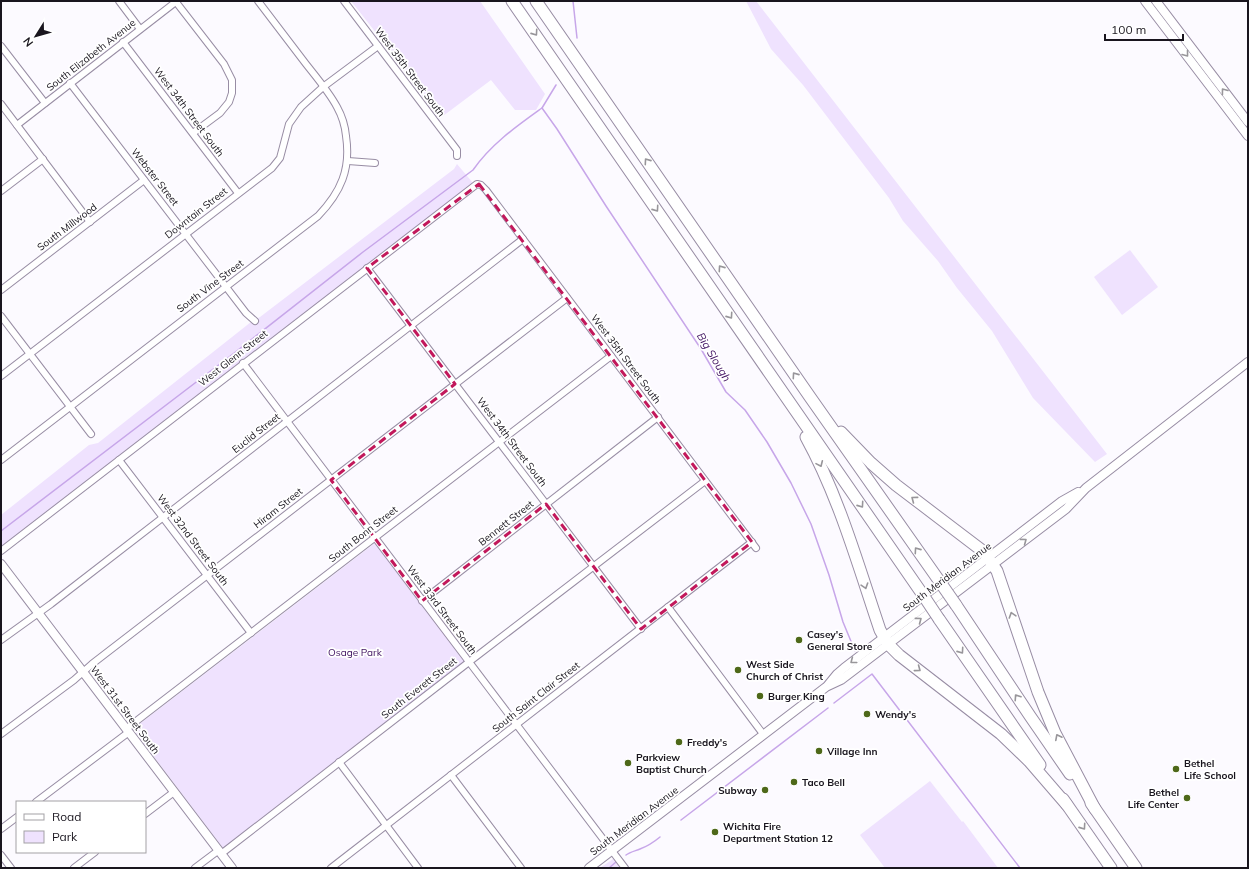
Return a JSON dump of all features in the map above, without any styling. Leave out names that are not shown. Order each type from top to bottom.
[{"type":"highway","points":[[512,1],[1111,868]]},
{"type":"highway","points":[[536,1],[956,605],[1030,716],[1136,868]]},
{"type":"highway","points":[[783,392],[814,450],[829,485],[880,630],[886,641],[899,655],[1001,734],[1029,762],[1067,805]]},
{"type":"highway","points":[[810,397],[871,463],[896,485],[984,552],[997,571],[1038,692],[1055,733],[1095,809]]},
{"type":"main road","points":[[1146,1],[1248,136]]},
{"type":"main road","points":[[1156,1],[1248,122]]},
{"type":"main road","name":"South Meridian Avenue","points":[[589,868],[826,687],[842,680],[886,641],[990,561],[1062,501],[1086,488],[1248,362]]},
{"type":"main road","name":"West 31st Street South","points":[[1,564],[232,868]]},
{"type":"street","points":[[119,1],[140,29]]},
{"type":"street","name":"South Vine Street","points":[[1,460],[318,216],[330,203],[339,188],[345,176],[348,161],[348,144],[344,120],[337,106],[258,1]]},
{"type":"street","name":"West 35th Street South","points":[[344,1],[457,150],[457,156]]},
{"type":"street","points":[[177,2],[224,64],[232,80],[232,93],[229,102],[220,113],[192,133]]},
{"type":"street","name":"South Elizabeth Avenue","points":[[17,125],[177,2]]},
{"type":"street","name":"West 34th Street South","points":[[123,42],[238,193]]},
{"type":"street","points":[[1,46],[45,103]]},
{"type":"street","name":"Downtain Street","points":[[1,376],[264,174],[280,158],[287,128],[305,102],[378,46]]},
{"type":"street","name":"Webster Street","points":[[70,83],[246,313],[255,321]]},
{"type":"street","points":[[1,104],[90,222]]},
{"type":"street","points":[[1,191],[43,159]]},
{"type":"street","points":[[348,161],[375,163]]},
{"type":"street","name":"South Millwood","points":[[1,290],[144,180]]},
{"type":"street","name":"West 35th Street South","points":[[479,184],[486,190],[754,545]]},
{"type":"street","name":"West Glenn Street","points":[[1,551],[367,268],[479,184]]},
{"type":"street","name":"Euclid Street","points":[[1,640],[163,518],[523,239]]},
{"type":"street","name":"West 34th Street South","points":[[367,268],[641,629]]},
{"type":"street","name":"Hiram Street","points":[[1,734],[567,298]]},
{"type":"street","points":[[1,316],[91,434]]},
{"type":"street","name":"South Bonn Street","points":[[37,801],[251,633],[611,356]]},
{"type":"street","name":"West 33rd Street South","points":[[243,364],[625,868]]},
{"type":"street","name":"Bennett Street","points":[[422,601],[658,417]]},
{"type":"street","name":"West 32nd Street South","points":[[119,460],[251,633]]},
{"type":"street","name":"South Everett Street","points":[[195,868],[220,852],[339,762],[705,481]]},
{"type":"street","name":"South Saint Clair Street","points":[[332,868],[668,607],[754,545]]},
{"type":"street","points":[[668,607],[763,734]]},
{"type":"street","points":[[339,762],[418,868]]},
{"type":"street","points":[[451,775],[521,868]]},
{"type":"street","points":[[146,813],[174,792]]},
{"type":"street","points":[[1,829],[16,818]]},
{"type":"street","points":[[74,868],[94,853]]},
{"type":"street","points":[[1,855],[11,868]]},
{"type":"highlighted area","points":[[479,184],[752,542],[641,629],[546,504],[422,601],[331,480],[455,384],[367,268]]},
{"type":"green space","points":[[351,1],[480,1],[545,94],[536,110],[515,110],[491,80],[439,119],[388,48]]},
{"type":"green space","points":[[746,1],[756,1],[1107,454],[1095,462],[1033,398],[992,331],[957,288],[938,261],[903,221],[889,198],[803,85],[771,49]]},
{"type":"green space","points":[[457,164],[473,183],[2,546],[1,515],[89,445],[98,443],[251,322],[260,317],[454,169]]},
{"type":"green space","points":[[1130,250],[1158,287],[1122,315],[1094,277]]},
{"type":"green space","name":"Osage Park","points":[[375,543],[466,662],[223,848],[133,729]]},
{"type":"green space","points":[[930,781],[962,822],[963,821],[998,868],[885,868],[860,835]]},
{"type":"green space","points":[[613,859],[621,868],[600,868]]},
{"type":"waterway","name":"Big Slough","points":[[573,1],[577,38]]},
{"type":"waterway","name":"Big Slough","points":[[556,85],[542,108],[701,349],[726,392],[745,410],[767,442],[791,483],[811,524],[829,575],[843,622],[855,651]]},
{"type":"waterway","points":[[1,531],[233,354],[363,252],[473,170],[496,144],[542,108]]},
{"type":"waterway","points":[[834,703],[872,674],[1020,868]]},
{"type":"waterway","points":[[681,820],[828,708]]},
{"type":"waterway","points":[[626,855],[643,848],[660,837]]},
{"type":"waterway","points":[[609,868],[616,862]]},
{"type":"place","name":"Casey's General Store","points":[[799,640]]},
{"type":"place","name":"West Side Church of Christ","points":[[738,670]]},
{"type":"place","name":"Burger King","points":[[760,696]]},
{"type":"place","name":"Wendy's","points":[[867,714]]},
{"type":"place","name":"Freddy's","points":[[679,742]]},
{"type":"place","name":"Village Inn","points":[[819,751]]},
{"type":"place","name":"Parkview Baptist Church","points":[[628,763]]},
{"type":"place","name":"Bethel Life School","points":[[1176,769]]},
{"type":"place","name":"Taco Bell","points":[[794,782]]},
{"type":"place","name":"Subway","points":[[765,790]]},
{"type":"place","name":"Bethel Life Center","points":[[1187,798]]},
{"type":"place","name":"Wichita Fire Department Station 12","points":[[715,832]]}]
